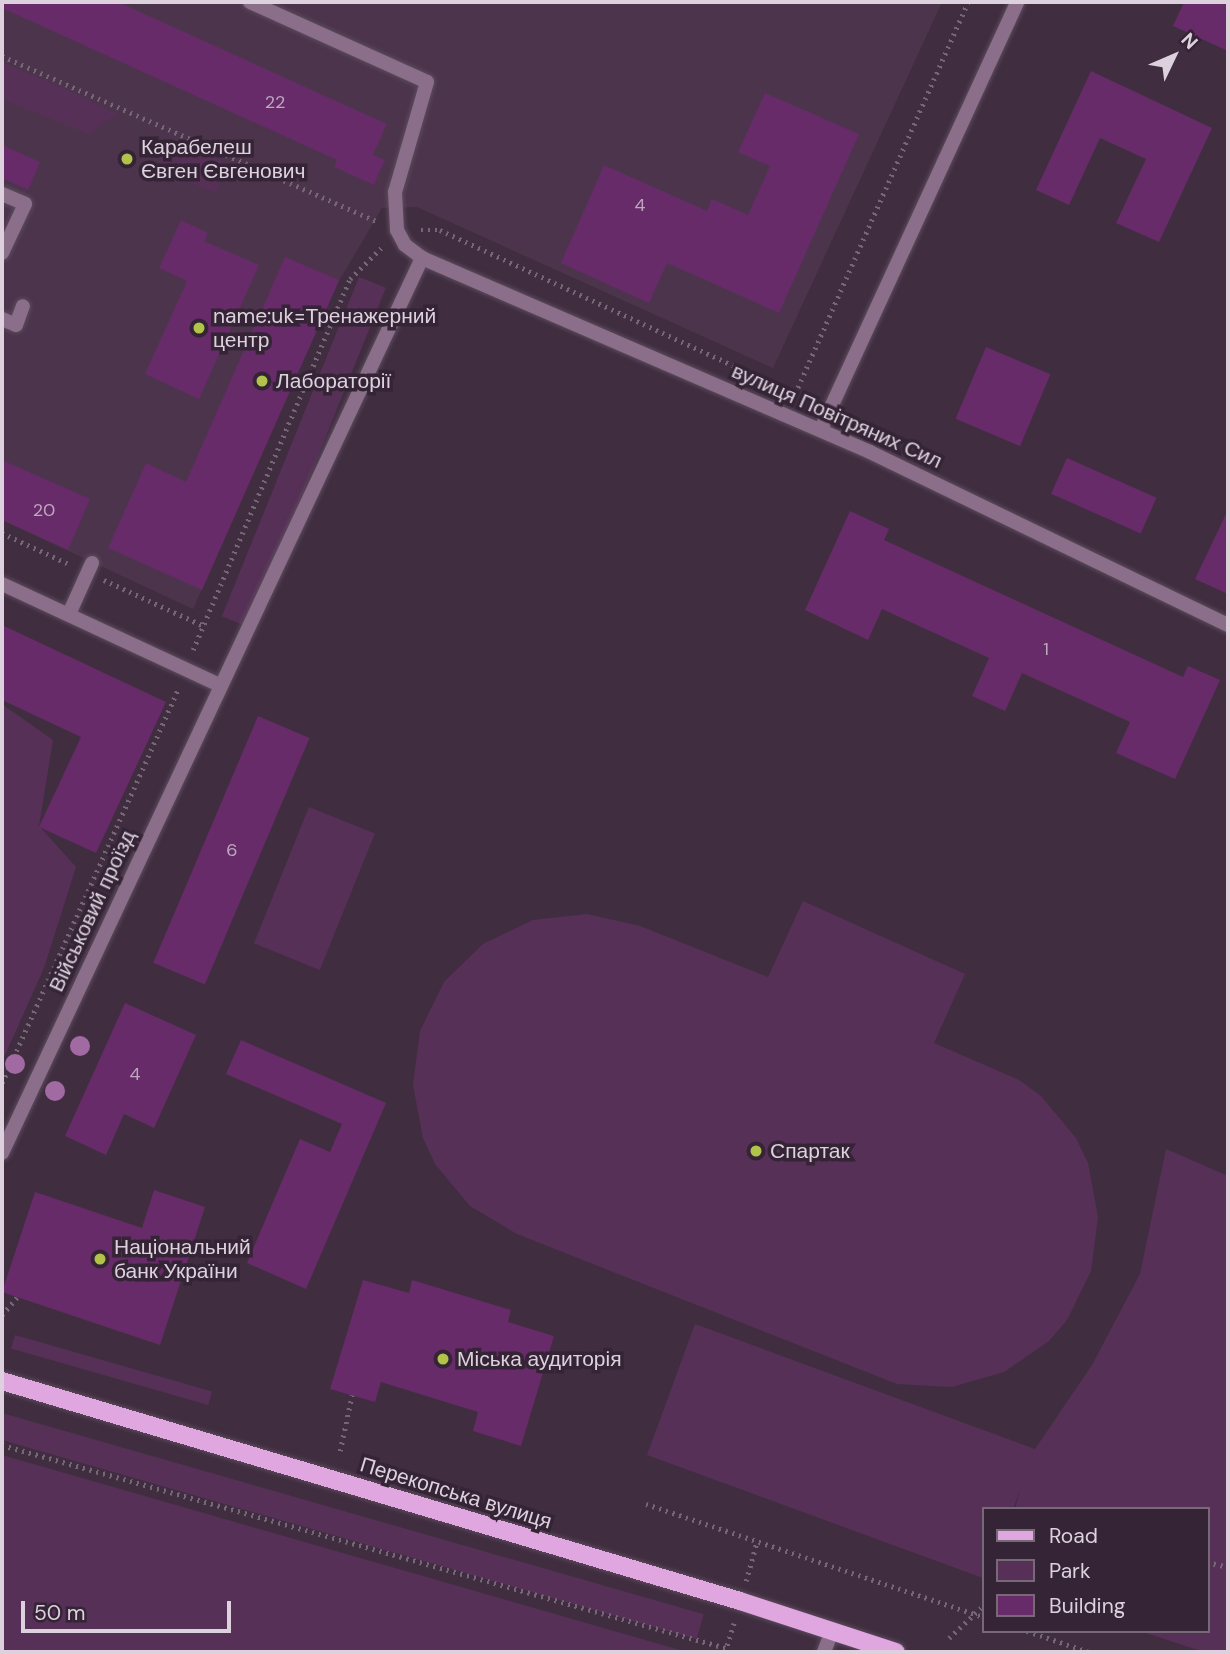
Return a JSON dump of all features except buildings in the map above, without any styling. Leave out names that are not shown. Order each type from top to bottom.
[{"type":"main road","name":"Перекопська вулиця","points":[[2,1381],[896,1652]]},
{"type":"street","points":[[250,2],[427,82],[395,192],[397,230],[422,258]]},
{"type":"street","points":[[821,429],[1017,2]]},
{"type":"street","points":[[2,194],[24,204],[2,253]]},
{"type":"street","name":"вулиця Повітряних Сил","points":[[422,258],[821,429],[1228,625]]},
{"type":"street","name":"Військовий проїзд","points":[[2,1153],[422,258]]},
{"type":"street","points":[[2,319],[16,325],[23,306]]},
{"type":"street","points":[[69,614],[92,563]]},
{"type":"street","points":[[2,584],[220,685]]},
{"type":"street","points":[[824,1652],[832,1631]]},
{"type":"path","points":[[2,56],[397,230],[440,230],[798,395],[968,2]]},
{"type":"path","points":[[2,1083],[186,670],[350,279],[397,230]]},
{"type":"path","points":[[2,1315],[17,1297]]},
{"type":"path","points":[[340,1451],[352,1395]]},
{"type":"path","points":[[2,1445],[726,1648],[724,1652]]},
{"type":"path","points":[[646,1504],[982,1617]]},
{"type":"path","points":[[1209,1562],[1228,1567]]},
{"type":"path","points":[[949,1638],[982,1607]]},
{"type":"path","points":[[1033,1633],[1089,1652]]},
{"type":"shaded area","points":[[2,2],[942,2],[773,368],[417,207],[382,208],[339,281],[193,609],[2,520]]},
{"type":"green space","points":[[2,62],[117,114],[88,134],[2,99]]},
{"type":"green space","points":[[181,139],[226,164],[216,193],[164,172],[159,148]]},
{"type":"green space","points":[[359,277],[386,288],[249,627],[222,616]]},
{"type":"green space","points":[[2,704],[53,740],[39,826],[76,867],[44,968],[2,1062]]},
{"type":"green space","points":[[309,807],[375,834],[320,970],[254,943]]},
{"type":"green space","name":"Спартак","points":[[803,901],[965,974],[934,1043],[1019,1080],[1041,1096],[1076,1138],[1088,1163],[1098,1217],[1091,1271],[1067,1320],[1049,1341],[1004,1372],[952,1387],[897,1384],[517,1234],[470,1206],[435,1164],[423,1138],[413,1085],[420,1031],[444,982],[483,944],[533,920],[587,914],[640,926],[768,977]]},
{"type":"green space","points":[[1166,1149],[1228,1176],[1228,1652],[1204,1652],[1146,1633],[1209,1633],[1209,1507],[1016,1507],[1020,1490],[1014,1507],[982,1507],[982,1578],[647,1455],[695,1324],[1035,1449],[1092,1365],[1140,1274]]},
{"type":"green space","points":[[15,1335],[212,1392],[208,1405],[11,1348]]},
{"type":"green space","points":[[2,1413],[704,1614],[697,1639],[2,1440]]},
{"type":"green space","points":[[2,1455],[680,1650],[681,1652],[2,1652]]},
{"type":"place","name":"Карабелеш Євген Євгенович","points":[[127,159]]},
{"type":"place","name":"name:uk=Тренажерний центр","points":[[199,328]]},
{"type":"place","name":"Лабораторії","points":[[262,381]]},
{"type":"place","name":"Спартак","points":[[756,1151]]},
{"type":"place","name":"Національний банк України","points":[[100,1259]]},
{"type":"place","name":"Міська аудиторія","points":[[443,1359]]}]
